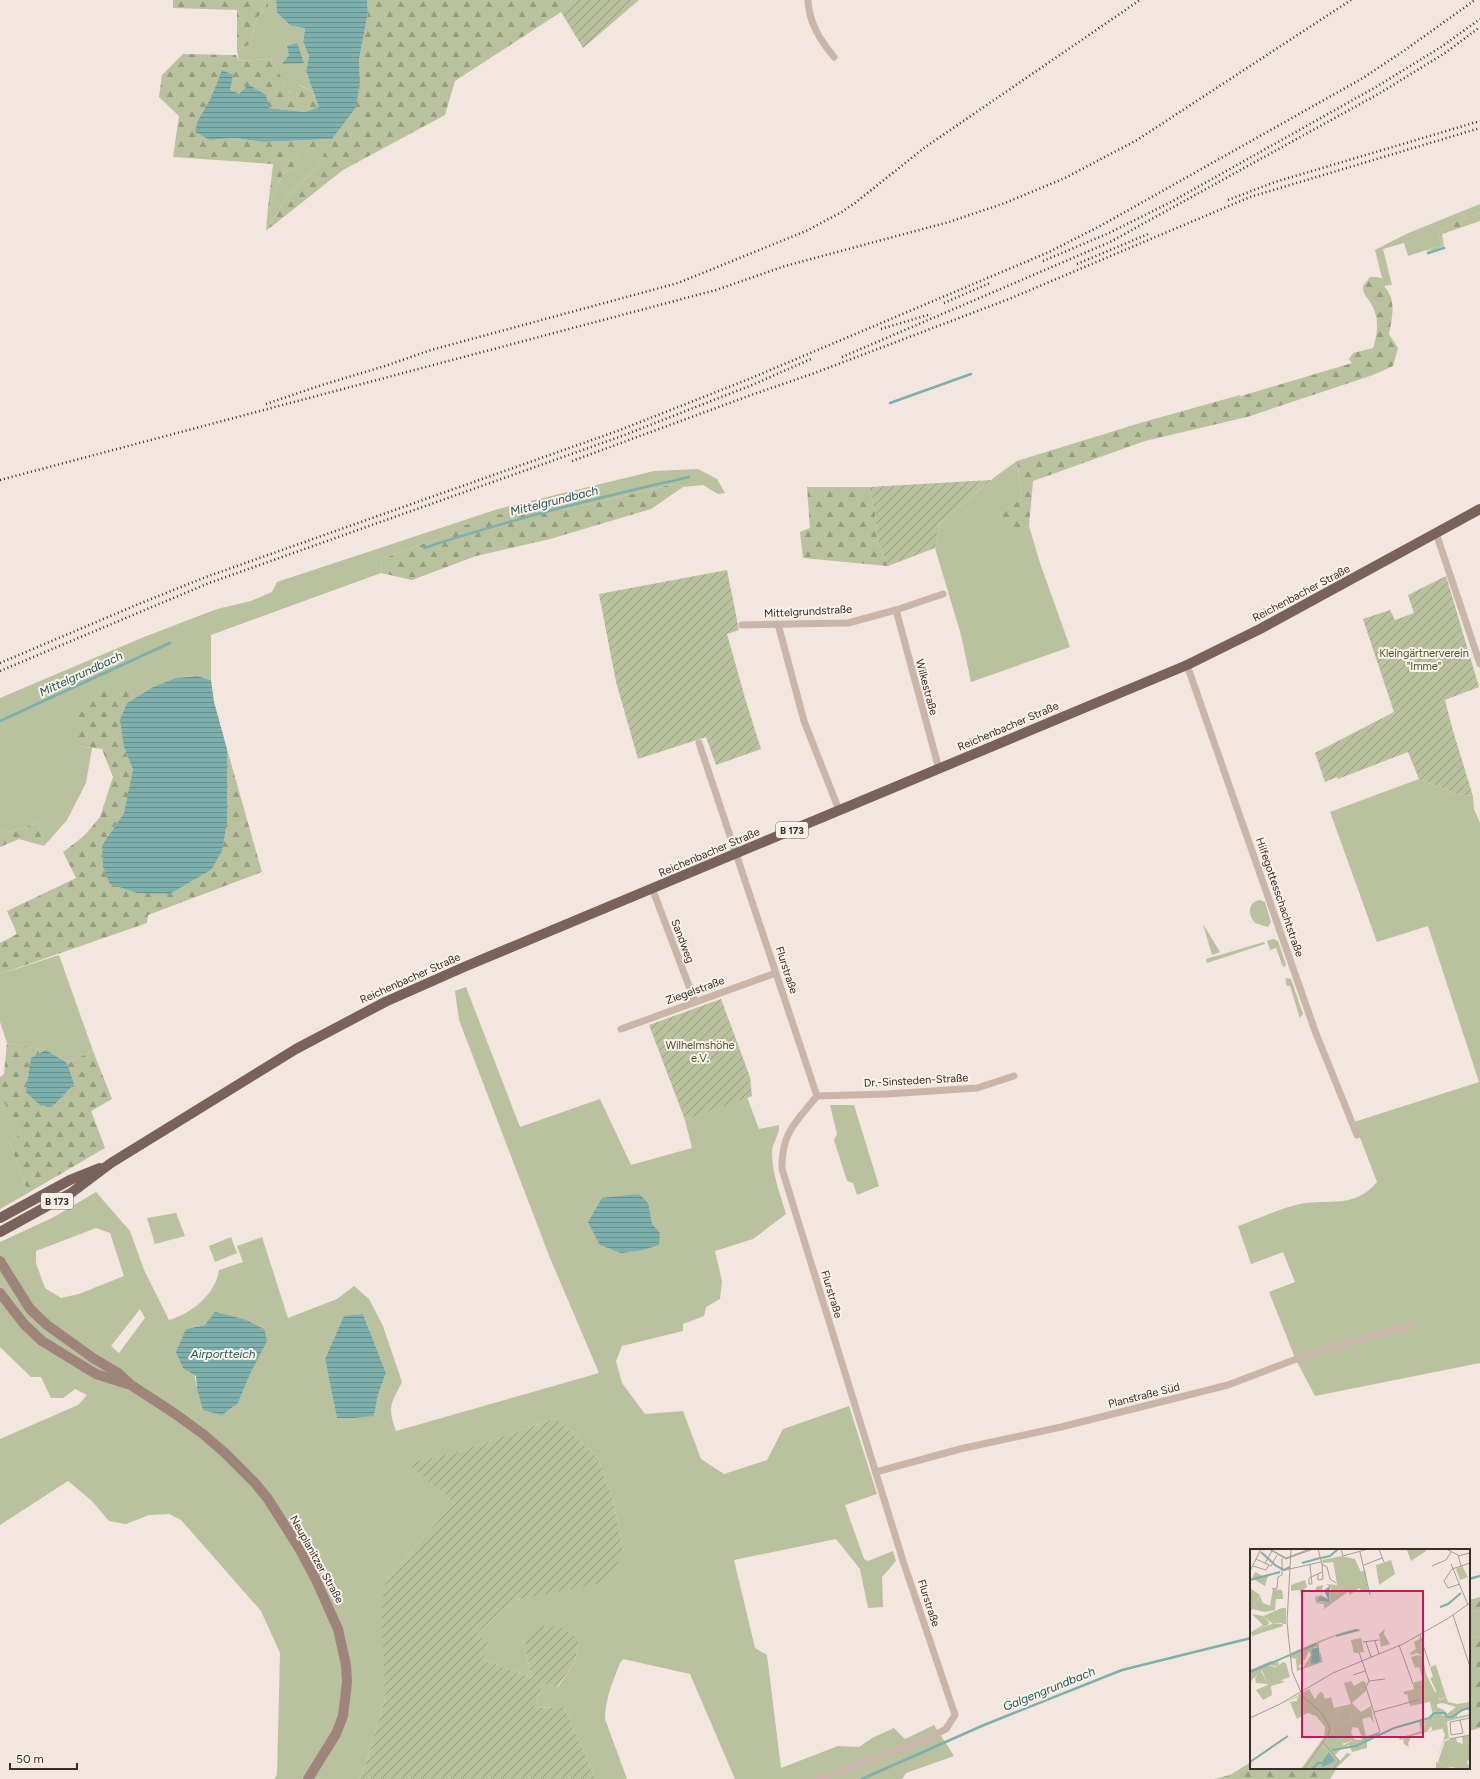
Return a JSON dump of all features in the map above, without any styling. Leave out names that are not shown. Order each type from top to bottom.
[{"type":"main road","name":"Reichenbacher Straße","points":[[0,1232],[71,1193],[111,1164],[203,1108],[272,1063],[364,1012],[434,980],[652,888],[1187,665],[1260,630],[1480,509]]},
{"type":"main road","name":"Reichenbacher Straße","points":[[0,1218],[70,1180],[111,1164]]},
{"type":"main road","name":"Neuplanitzer Straße","points":[[0,1261],[30,1309],[47,1325],[93,1358],[118,1373],[130,1385],[203,1434],[242,1469],[268,1499],[299,1548],[331,1610],[338,1629],[346,1665],[346,1700],[343,1716],[336,1734],[308,1779]]},
{"type":"main road","name":"Neuplanitzer Straße","points":[[0,1293],[24,1324],[42,1341],[96,1374],[130,1385]]},
{"type":"street","points":[[808,0],[808,11],[820,40],[834,57]]},
{"type":"street","points":[[1436,533],[1480,664]]},
{"type":"street","name":"Mittelgrundstraße","points":[[742,625],[848,623],[896,610],[943,594]]},
{"type":"street","name":"Wilkestraße","points":[[896,610],[938,769]]},
{"type":"street","points":[[778,624],[804,721],[838,810]]},
{"type":"street","name":"Hilfegottesschachtstraße","points":[[1187,665],[1315,1031],[1357,1135]]},
{"type":"street","name":"Flurstraße","points":[[699,743],[817,1096],[786,1136],[781,1152],[782,1169],[904,1564],[955,1715],[946,1729],[927,1739],[819,1779]]},
{"type":"street","name":"Sandweg","points":[[652,888],[695,1002]]},
{"type":"street","name":"Ziegelstraße","points":[[621,1029],[776,973]]},
{"type":"street","name":"Dr.-Sinsteden-Straße","points":[[817,1096],[887,1094],[977,1088],[1014,1076]]},
{"type":"street","name":"Planstraße Süd","points":[[876,1472],[960,1449],[1061,1427],[1228,1385],[1315,1352],[1413,1325]]},
{"type":"green space","points":[[173,0],[268,0],[268,9],[257,17],[250,44],[237,51],[237,10],[173,8]]},
{"type":"green space","points":[[268,0],[276,0],[277,13],[291,26],[305,28],[303,42],[309,56],[306,71],[314,93],[300,85],[290,93],[271,59],[239,61],[237,51],[250,44],[257,17],[268,9]]},
{"type":"green space","points":[[367,0],[572,0],[561,12],[455,81],[445,115],[343,170],[266,231],[287,197],[318,166],[326,149],[300,149],[294,168],[283,173],[268,208],[273,164],[173,157],[179,116],[159,97],[162,75],[183,54],[236,55],[239,61],[271,59],[290,93],[299,85],[314,93],[319,107],[305,112],[268,108],[230,90],[222,71],[211,98],[198,120],[210,140],[234,138],[264,142],[332,139],[360,81],[359,60],[368,12]]},
{"type":"green space","points":[[572,0],[639,0],[583,48],[561,12]]},
{"type":"green space","points":[[300,149],[326,149],[318,166],[287,197],[266,231],[268,208],[283,173],[294,168]]},
{"type":"green space","points":[[1480,204],[1480,213],[1455,222],[1438,231],[1442,245],[1408,256],[1404,243],[1383,249],[1392,285],[1384,286],[1375,250],[1406,234]]},
{"type":"green space","points":[[1480,213],[1480,221],[1442,234],[1444,246],[1434,250],[1425,251],[1442,245],[1438,231],[1455,222]]},
{"type":"green space","points":[[1370,277],[1378,277],[1385,280],[1384,286],[1391,297],[1392,309],[1389,334],[1398,348],[1393,366],[1373,375],[1247,417],[1145,441],[1033,481],[1029,526],[1004,531],[1000,514],[1022,499],[1017,461],[1140,423],[1240,395],[1242,401],[1241,396],[1352,363],[1349,359],[1353,353],[1373,348],[1376,336],[1377,319],[1363,289],[1363,286]]},
{"type":"green space","points":[[1017,461],[1022,499],[1000,514],[1004,530],[1029,526],[1040,563],[1070,647],[971,682],[961,635],[935,548],[939,524],[996,476]]},
{"type":"green space","points":[[698,469],[717,479],[725,493],[718,494],[703,485],[683,487],[674,484],[573,508],[507,512],[452,535],[382,559],[381,573],[211,635],[211,680],[193,676],[180,678],[145,689],[101,691],[76,746],[92,748],[86,783],[67,820],[44,846],[38,823],[10,832],[0,829],[0,698],[144,637],[217,609],[251,601],[272,592],[277,582],[498,509],[654,471]]},
{"type":"green space","points":[[991,480],[939,524],[935,548],[888,566],[878,542],[875,512],[869,487]]},
{"type":"green space","points":[[674,484],[683,487],[651,509],[550,539],[476,556],[412,580],[381,573],[382,559],[452,535],[457,528],[507,512],[573,508]]},
{"type":"green space","points":[[807,487],[869,487],[875,512],[878,542],[888,566],[803,558],[800,532],[810,528]]},
{"type":"green space","points":[[727,570],[739,630],[727,634],[761,749],[716,765],[706,737],[638,759],[616,682],[599,594]]},
{"type":"green space","name":"Kleingärtnerverein \"Imme\"","points":[[1446,576],[1479,687],[1445,700],[1473,796],[1457,794],[1419,779],[1408,752],[1338,779],[1337,777],[1325,782],[1315,753],[1394,712],[1363,619],[1390,610],[1395,620],[1414,613],[1408,595]]},
{"type":"green space","points":[[151,688],[127,703],[124,747],[133,770],[130,793],[124,813],[102,845],[170,894],[211,870],[227,793],[227,749],[262,872],[148,915],[147,923],[0,974],[0,943],[17,934],[7,911],[76,878],[63,852],[84,836],[100,817],[113,777],[102,749],[76,746],[79,706],[101,691]]},
{"type":"green space","points":[[1419,779],[1457,794],[1473,796],[1474,809],[1480,823],[1480,1363],[1315,1396],[1295,1358],[1269,1292],[1295,1282],[1283,1252],[1251,1264],[1238,1226],[1278,1210],[1304,1203],[1337,1202],[1358,1197],[1377,1182],[1354,1122],[1479,1082],[1428,926],[1377,942],[1330,812]]},
{"type":"green space","points":[[38,823],[44,846],[19,839],[0,847],[0,829],[10,832]]},
{"type":"green space","points":[[1260,900],[1265,902],[1271,922],[1268,927],[1255,923],[1250,913],[1253,903]]},
{"type":"green space","points":[[1203,924],[1220,952],[1212,955]]},
{"type":"green space","points":[[1273,939],[1278,941],[1286,965],[1283,967],[1276,948],[1270,950],[1267,941]]},
{"type":"green space","points":[[1264,942],[1265,944],[1207,963],[1206,959]]},
{"type":"green space","points":[[59,955],[93,1051],[67,1063],[46,1050],[7,1043],[0,1022],[0,974]]},
{"type":"green space","points":[[1285,979],[1291,979],[1303,1014],[1300,1018],[1290,986],[1287,986]]},
{"type":"green space","points":[[466,987],[520,1127],[600,1099],[631,1165],[692,1148],[685,1120],[747,1097],[759,1129],[779,1125],[772,1149],[772,1160],[786,1214],[753,1239],[715,1251],[722,1281],[720,1299],[706,1307],[704,1316],[683,1324],[683,1331],[622,1346],[616,1361],[622,1383],[645,1414],[683,1411],[701,1459],[724,1474],[767,1460],[783,1429],[849,1406],[877,1494],[845,1505],[864,1559],[868,1561],[893,1551],[896,1561],[882,1577],[883,1607],[868,1608],[860,1569],[836,1539],[734,1560],[755,1648],[767,1655],[781,1768],[838,1746],[859,1747],[872,1738],[894,1728],[905,1739],[934,1725],[954,1756],[906,1773],[902,1779],[735,1779],[690,1674],[623,1659],[620,1663],[610,1690],[606,1704],[605,1719],[627,1779],[596,1779],[564,1707],[534,1708],[543,1684],[558,1687],[575,1662],[579,1639],[523,1639],[532,1678],[482,1659],[477,1633],[516,1600],[557,1591],[624,1551],[612,1498],[598,1458],[556,1418],[458,1452],[408,1463],[454,1503],[386,1580],[385,1699],[365,1767],[358,1779],[274,1779],[277,1775],[280,1653],[261,1611],[181,1520],[169,1514],[149,1515],[126,1524],[109,1521],[92,1501],[68,1481],[0,1525],[0,1439],[78,1405],[87,1395],[75,1389],[63,1398],[51,1398],[41,1377],[31,1377],[0,1347],[0,1242],[54,1217],[96,1192],[130,1231],[144,1270],[169,1320],[194,1308],[208,1295],[217,1279],[219,1270],[243,1262],[237,1246],[262,1237],[288,1318],[337,1299],[354,1286],[369,1299],[383,1326],[402,1382],[395,1395],[391,1410],[396,1431],[599,1373],[550,1258],[459,1020],[455,991]],"holes":[[[96,1228],[110,1233],[124,1276],[79,1294],[61,1298],[45,1288],[36,1263],[36,1251]],[[140,1309],[145,1318],[119,1353],[111,1346]],[[363,1314],[386,1373],[378,1395],[374,1416],[337,1417],[325,1359],[344,1317]],[[205,1325],[251,1372],[238,1403],[197,1389],[186,1329]]]},
{"type":"green space","name":"Wilhelmshöhe e.V.","points":[[721,999],[750,1077],[752,1096],[685,1120],[649,1025]]},
{"type":"green space","points":[[7,1043],[46,1050],[67,1063],[93,1051],[112,1099],[91,1111],[105,1148],[28,1193],[9,1141],[22,1134],[4,1102],[0,1103],[0,1077],[4,1074]]},
{"type":"green space","points":[[4,1101],[22,1134],[9,1141],[28,1193],[0,1209],[0,1103]]},
{"type":"green space","points":[[830,1105],[854,1105],[879,1186],[857,1195],[853,1183],[847,1181],[834,1140],[837,1134]]},
{"type":"green space","points":[[176,1213],[185,1236],[155,1244],[147,1218]]},
{"type":"green space","points":[[231,1237],[237,1253],[215,1262],[209,1246]]},
{"type":"green space","points":[[556,1418],[598,1458],[612,1498],[624,1551],[608,1582],[516,1600],[477,1633],[491,1646],[482,1659],[532,1678],[523,1639],[537,1625],[560,1627],[579,1639],[575,1662],[557,1687],[543,1684],[534,1708],[564,1707],[596,1779],[358,1779],[365,1767],[385,1699],[381,1610],[386,1580],[454,1503],[407,1463],[458,1452]]},
{"type":"green space","points":[[1480,1597],[1480,1610],[1470,1612],[1470,1600]]},
{"type":"green space","points":[[1480,1610],[1480,1636],[1470,1638],[1470,1612]]},
{"type":"green space","points":[[1480,1636],[1480,1728],[1470,1731],[1470,1638]]},
{"type":"green space","points":[[1250,1763],[1250,1769],[1336,1769],[1330,1779],[1214,1779],[1230,1775]]},
{"type":"water","points":[[276,0],[367,0],[368,12],[359,60],[360,81],[356,107],[332,139],[264,142],[234,138],[210,140],[195,132],[198,120],[211,98],[222,70],[233,75],[230,90],[239,94],[249,85],[266,95],[269,108],[305,112],[319,107],[306,71],[309,56],[303,42],[305,28],[291,26],[277,13]]},
{"type":"water","points":[[297,43],[304,63],[282,64],[289,55],[287,46]]},
{"type":"water","points":[[197,676],[211,680],[214,702],[227,749],[227,822],[222,851],[211,870],[170,894],[137,893],[110,884],[103,867],[102,845],[124,813],[133,770],[124,747],[120,720],[127,703],[151,688],[176,678]]},
{"type":"water","points":[[46,1050],[67,1063],[74,1084],[54,1105],[41,1106],[26,1092],[31,1058]]},
{"type":"water","points":[[639,1194],[648,1203],[652,1224],[660,1233],[659,1245],[643,1250],[621,1253],[600,1245],[588,1222],[602,1198]]},
{"type":"water","name":"Airportteich","points":[[215,1312],[244,1319],[264,1329],[267,1341],[251,1372],[238,1403],[222,1415],[203,1410],[197,1389],[196,1376],[183,1368],[176,1352],[186,1329],[205,1325]]},
{"type":"water","points":[[363,1314],[386,1373],[378,1395],[374,1416],[337,1418],[325,1359],[344,1316]]},
{"type":"waterway","name":"Mittelgrundbach","points":[[1428,253],[1444,248]]},
{"type":"waterway","name":"Mittelgrundbach","points":[[890,403],[971,374]]},
{"type":"waterway","name":"Mittelgrundbach","points":[[424,548],[490,527],[556,509],[689,477]]},
{"type":"waterway","name":"Mittelgrundbach","points":[[0,721],[170,643]]},
{"type":"waterway","name":"Galgengrundbach","points":[[1470,1579],[1480,1576]]},
{"type":"waterway","name":"Galgengrundbach","points":[[862,1779],[984,1725],[1122,1670],[1250,1638]]},
{"type":"railway","points":[[266,404],[431,350],[678,283],[806,231],[840,213],[855,203],[924,148],[1140,0]]},
{"type":"railway","points":[[0,480],[716,290],[785,266],[949,222],[1005,203],[1065,178],[1137,140],[1351,0]]},
{"type":"railway","points":[[0,663],[206,577],[620,430],[749,379],[1049,252],[1102,225],[1363,78],[1475,0]]},
{"type":"railway","points":[[1043,261],[1109,233],[1171,202],[1376,87],[1441,47],[1480,19]]},
{"type":"railway","points":[[842,357],[1110,242],[1380,93],[1445,53],[1480,27]]},
{"type":"railway","points":[[1228,200],[1275,182],[1480,121]]},
{"type":"railway","points":[[572,461],[812,374],[1009,299],[1250,197],[1480,128]]},
{"type":"railway","points":[[1077,264],[1148,234]]},
{"type":"railway","points":[[944,303],[990,283]]},
{"type":"railway","points":[[881,329],[931,314]]},
{"type":"railway","points":[[0,671],[209,583],[622,436],[752,385],[811,359]]}]
